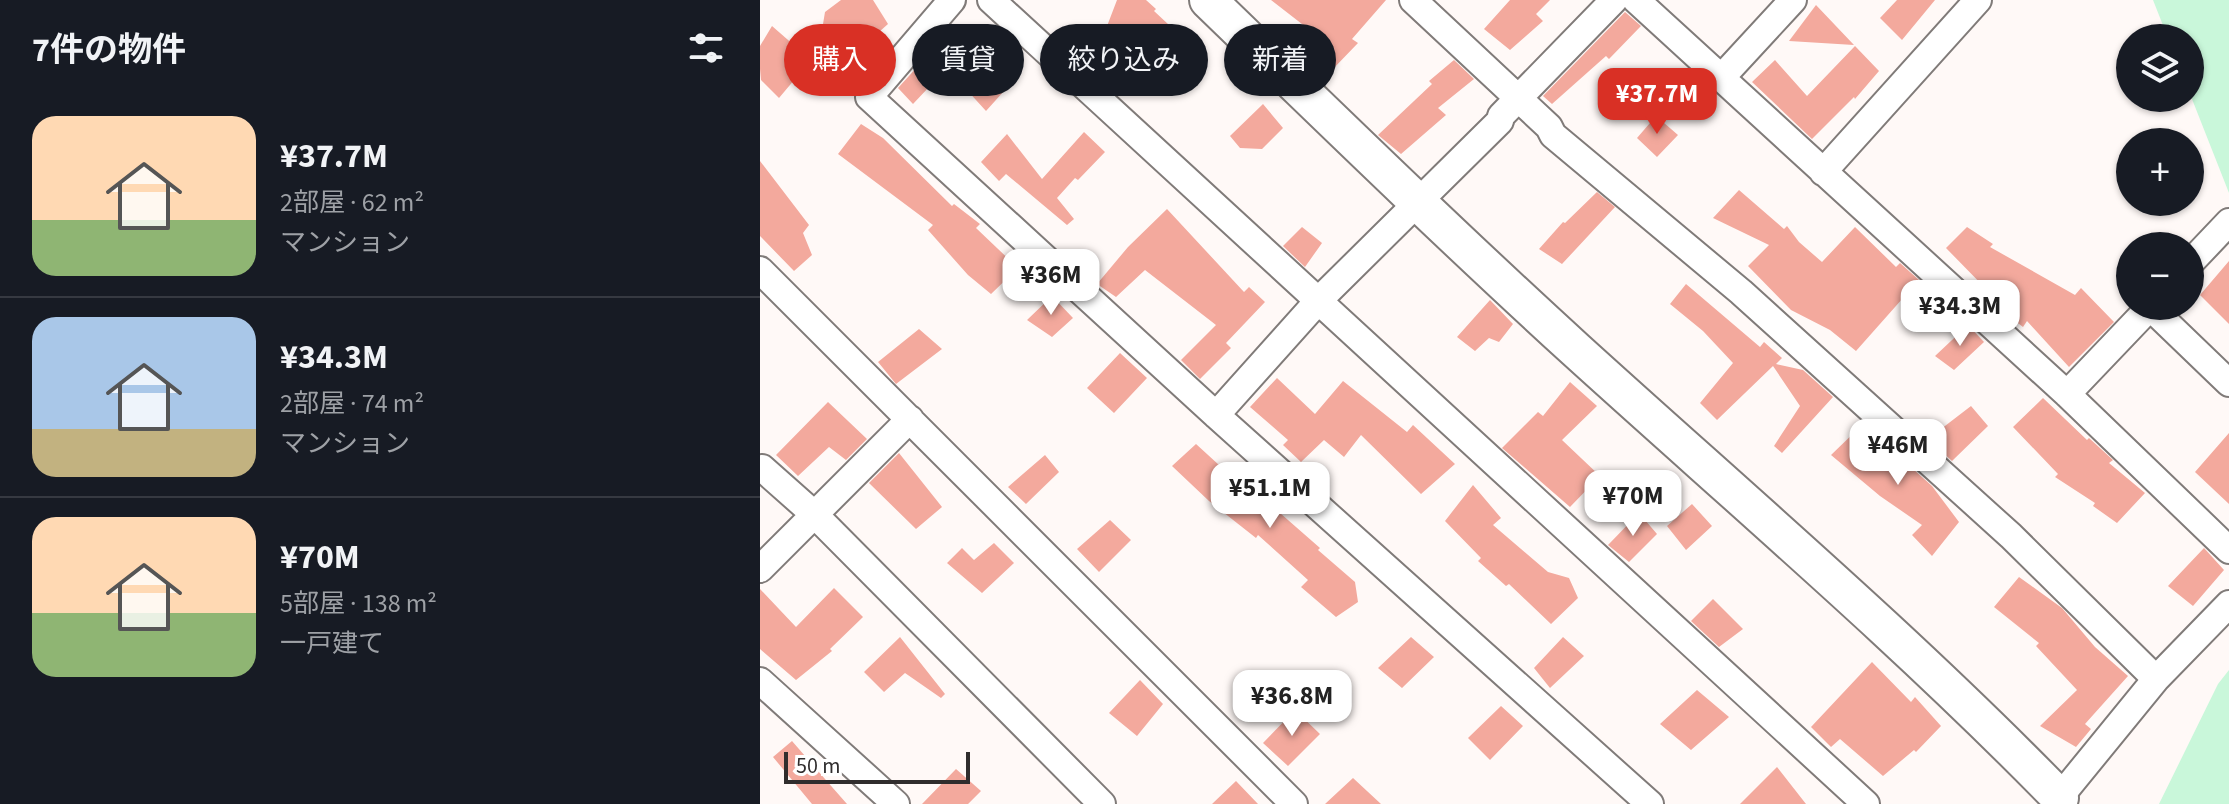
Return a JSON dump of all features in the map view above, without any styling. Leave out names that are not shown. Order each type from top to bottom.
[{"type":"street","points":[[952,0],[869,97],[1216,415],[1650,804]]},
{"type":"street","points":[[991,0],[1866,804]]},
{"type":"street","points":[[1208,0],[1417,203],[1830,576],[1982,718],[2058,802],[2156,679],[2229,604]]},
{"type":"street","points":[[1413,0],[1549,127],[1553,135],[1741,292],[2011,536],[2156,679]]},
{"type":"street","points":[[1216,415],[1319,300],[1614,0]]},
{"type":"street","points":[[1636,0],[2067,394],[2229,550]]},
{"type":"street","points":[[1721,78],[1793,0]]},
{"type":"street","points":[[1823,172],[1978,0]]},
{"type":"street","points":[[2204,248],[2229,222]]},
{"type":"street","points":[[760,270],[1294,804]]},
{"type":"street","points":[[2067,394],[2137,320]]},
{"type":"street","points":[[2164,320],[2229,383]]},
{"type":"street","points":[[760,569],[910,419]]},
{"type":"street","points":[[762,468],[815,515],[1102,804]]},
{"type":"street","points":[[760,681],[896,804]]},
{"type":"green space","points":[[2153,0],[2229,0],[2229,193],[2197,112],[2204,112],[2204,24],[2162,24]]},
{"type":"green space","points":[[2229,670],[2229,804],[2159,804],[2218,684]]},
{"type":"building","points":[[841,0],[873,0],[888,24],[823,24],[825,12]]},
{"type":"building","points":[[1117,0],[1146,0],[1168,24],[1108,24]]},
{"type":"building","points":[[1271,0],[1386,0],[1352,39],[1358,43],[1336,66],[1336,24],[1302,24]]},
{"type":"building","points":[[1510,0],[1550,0],[1536,14],[1543,21],[1510,50],[1484,29]]},
{"type":"building","points":[[1897,0],[1935,0],[1902,40],[1880,18]]},
{"type":"building","points":[[1816,5],[1854,45],[1789,41]]},
{"type":"building","points":[[1625,12],[1641,26],[1609,59],[1606,56],[1552,104],[1543,96]]},
{"type":"building","points":[[772,26],[784,36],[784,92],[779,98],[761,80],[760,46]]},
{"type":"building","points":[[1855,46],[1879,71],[1855,99],[1812,139],[1752,82],[1775,60],[1807,96]]},
{"type":"building","points":[[1454,60],[1474,79],[1438,108],[1446,115],[1401,154],[1378,135],[1432,84],[1429,81]]},
{"type":"building","points":[[912,73],[912,96],[921,96],[913,104],[898,88]]},
{"type":"building","points":[[972,96],[1000,96],[986,111]]},
{"type":"building","points":[[1263,104],[1283,128],[1262,149],[1240,148],[1230,136]]},
{"type":"building","points":[[1656,116],[1678,135],[1657,157],[1637,138]]},
{"type":"building","points":[[861,124],[883,138],[952,206],[954,204],[980,224],[976,228],[1018,268],[991,294],[968,275],[928,230],[933,225],[838,154]]},
{"type":"building","points":[[1084,132],[1105,152],[1057,198],[1074,219],[1067,225],[1006,174],[999,181],[981,162],[1007,134],[1042,179]]},
{"type":"building","points":[[760,161],[809,225],[803,233],[812,255],[794,271],[760,236]]},
{"type":"building","points":[[1739,190],[1784,229],[1787,226],[1799,242],[1822,262],[1855,227],[1896,267],[1900,263],[1919,280],[1856,351],[1830,330],[1791,310],[1748,266],[1769,245],[1713,218]]},
{"type":"building","points":[[1597,192],[1615,207],[1562,264],[1539,249],[1563,222]]},
{"type":"building","points":[[1167,209],[1244,292],[1249,287],[1265,302],[1226,343],[1231,348],[1200,379],[1181,360],[1216,325],[1145,270],[1116,297],[1097,284],[1128,247]]},
{"type":"building","points":[[1302,227],[1322,243],[1305,267],[1283,246]]},
{"type":"building","points":[[1967,227],[1993,244],[1990,247],[2075,295],[2081,288],[2114,322],[2069,367],[2027,321],[2023,327],[1988,300],[1992,295],[1946,248]]},
{"type":"building","points":[[2229,261],[2229,324],[2204,299],[2204,290]]},
{"type":"building","points":[[1686,284],[1760,347],[1764,342],[1782,358],[1776,364],[1803,370],[1833,397],[1782,453],[1774,446],[1800,406],[1773,366],[1717,420],[1700,403],[1733,363],[1703,331],[1670,304]]},
{"type":"building","points":[[1052,296],[1073,318],[1052,337],[1027,320]]},
{"type":"building","points":[[1490,300],[1513,324],[1499,342],[1489,338],[1475,351],[1457,337]]},
{"type":"building","points":[[1968,325],[1984,342],[1954,370],[1935,356]]},
{"type":"building","points":[[919,329],[942,349],[896,384],[878,362]]},
{"type":"building","points":[[1120,353],[1147,378],[1114,413],[1087,388]]},
{"type":"building","points":[[1277,378],[1315,414],[1343,381],[1407,432],[1413,425],[1455,464],[1421,494],[1361,435],[1344,457],[1324,440],[1301,462],[1283,445],[1288,440],[1250,407]]},
{"type":"building","points":[[1570,382],[1597,406],[1562,440],[1600,476],[1570,507],[1502,448],[1538,412],[1543,416]]},
{"type":"building","points":[[2043,398],[2113,460],[2109,463],[2145,493],[2117,523],[2093,506],[2095,503],[2055,477],[2058,474],[2013,427]]},
{"type":"building","points":[[828,402],[867,439],[846,460],[829,447],[798,476],[776,455]]},
{"type":"building","points":[[1971,406],[1988,426],[1952,461],[1928,439]]},
{"type":"building","points":[[1861,426],[1932,486],[1959,522],[1932,556],[1912,535],[1922,525],[1880,496],[1831,455]]},
{"type":"building","points":[[2229,433],[2229,504],[2195,472]]},
{"type":"building","points":[[1196,444],[1242,486],[1244,484],[1265,496],[1264,499],[1355,582],[1358,602],[1336,617],[1301,587],[1308,580],[1258,535],[1256,538],[1209,501],[1172,466]]},
{"type":"building","points":[[899,453],[942,507],[916,529],[869,483]]},
{"type":"building","points":[[1045,455],[1059,472],[1026,504],[1008,487]]},
{"type":"building","points":[[1473,485],[1501,518],[1493,525],[1548,572],[1569,578],[1578,598],[1551,624],[1509,584],[1506,586],[1478,561],[1481,558],[1445,521]]},
{"type":"building","points":[[1692,504],[1712,526],[1686,550],[1667,526]]},
{"type":"building","points":[[1639,513],[1657,534],[1629,562],[1608,545]]},
{"type":"building","points":[[1110,520],[1131,540],[1099,572],[1077,549]]},
{"type":"building","points":[[994,543],[1014,563],[982,593],[947,563],[962,548],[974,560]]},
{"type":"building","points":[[2204,548],[2224,570],[2193,606],[2168,586]]},
{"type":"building","points":[[2019,577],[2062,608],[2095,647],[2128,676],[2085,724],[2091,729],[2076,747],[2040,726],[2077,690],[2036,646],[2039,643],[1994,607]]},
{"type":"building","points":[[834,588],[863,617],[830,649],[832,651],[796,680],[760,649],[760,589],[796,627]]},
{"type":"building","points":[[1713,599],[1743,629],[1719,647],[1691,621]]},
{"type":"building","points":[[900,637],[945,694],[941,698],[905,673],[884,692],[864,672]]},
{"type":"building","points":[[1411,637],[1434,657],[1402,688],[1378,668]]},
{"type":"building","points":[[1563,637],[1584,656],[1550,688],[1534,668]]},
{"type":"building","points":[[1872,662],[1911,702],[1915,697],[1941,726],[1916,752],[1914,750],[1883,776],[1840,739],[1831,747],[1811,727]]},
{"type":"building","points":[[1140,680],[1163,704],[1137,736],[1109,713]]},
{"type":"building","points":[[1697,690],[1729,717],[1691,750],[1660,724]]},
{"type":"building","points":[[1501,706],[1523,726],[1490,760],[1468,738]]},
{"type":"building","points":[[1295,710],[1320,734],[1288,766],[1263,743]]},
{"type":"building","points":[[792,741],[847,804],[812,804],[773,757]]},
{"type":"building","points":[[1777,767],[1806,804],[1740,804]]},
{"type":"building","points":[[956,769],[981,791],[968,804],[922,804]]},
{"type":"building","points":[[1353,778],[1381,804],[1325,804]]},
{"type":"building","points":[[1236,781],[1258,804],[1212,804]]}]
